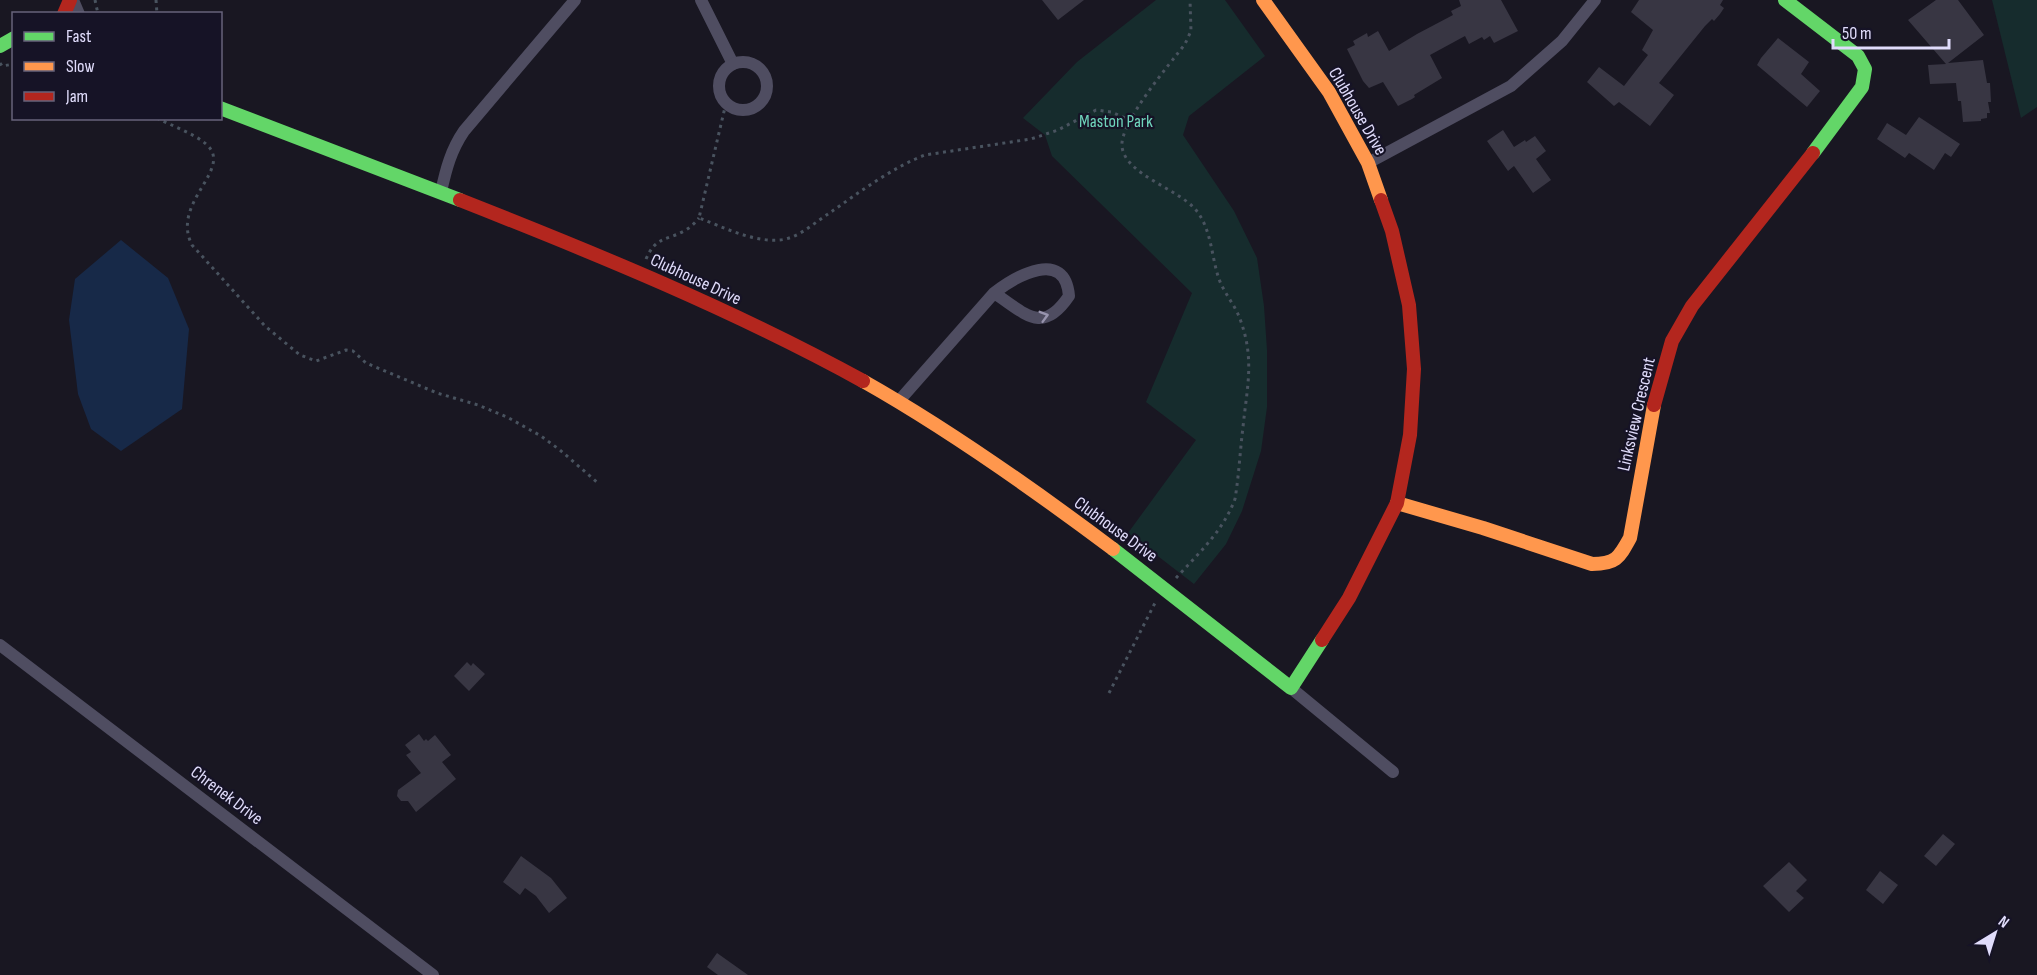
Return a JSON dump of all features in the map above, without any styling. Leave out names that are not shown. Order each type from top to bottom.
[{"type":"street","points":[[441,192],[454,146],[464,131],[575,0]]},
{"type":"street","points":[[701,0],[733,64]]},
{"type":"street","name":"Clubhouse Drive","points":[[222,109],[441,192],[639,273],[781,339],[898,402],[1012,476],[1166,588],[1291,688],[1348,598],[1397,503],[1410,435],[1414,369],[1409,305],[1392,231],[1368,164],[1329,92],[1263,0]]},
{"type":"street","points":[[1368,164],[1511,86],[1562,41],[1595,0]]},
{"type":"street","name":"Linksview Crescent","points":[[1397,503],[1483,528],[1592,564],[1607,564],[1620,557],[1630,538],[1649,426],[1659,381],[1672,341],[1692,306],[1822,142],[1862,87],[1865,69],[1858,56],[1785,0]]},
{"type":"street","points":[[741,62],[757,65],[766,78],[768,87],[762,102],[756,107],[740,111],[726,104],[718,90],[726,68],[741,62]]},
{"type":"street","points":[[898,402],[994,293],[1008,282],[1025,273],[1048,269],[1060,275],[1068,284],[1069,296],[1056,312],[1045,319],[1034,319],[994,293]]},
{"type":"street","name":"Chrenek Drive","points":[[0,645],[433,975]]},
{"type":"street","points":[[1291,688],[1393,772]]},
{"type":"path","points":[[1109,693],[1152,606],[1219,532],[1229,515],[1235,499],[1241,464],[1242,428],[1250,375],[1246,343],[1240,319],[1219,278],[1208,230],[1189,203],[1166,186],[1142,174],[1125,157],[1122,146],[1130,120],[1185,44],[1191,31],[1190,0]]},
{"type":"path","points":[[639,273],[654,246],[663,238],[684,232],[699,218],[726,104]]},
{"type":"path","points":[[699,218],[759,239],[779,240],[802,231],[867,188],[925,155],[1031,140],[1058,130],[1095,110],[1111,112],[1130,120]]},
{"type":"path","points":[[161,120],[207,145],[214,159],[212,170],[196,194],[186,223],[186,231],[192,245],[265,326],[300,355],[316,361],[346,350],[353,351],[366,363],[437,393],[478,405],[516,422],[560,450],[598,483]]},
{"type":"green space","name":"Maston Park","points":[[1156,0],[1225,0],[1265,56],[1189,116],[1183,135],[1234,211],[1257,258],[1267,350],[1267,407],[1261,451],[1242,511],[1226,544],[1194,584],[1128,533],[1196,440],[1146,402],[1192,293],[1052,156],[1045,135],[1023,118],[1077,62]]},
{"type":"green space","points":[[1992,0],[2037,0],[2037,107],[2021,118]]},
{"type":"water","points":[[121,240],[168,278],[189,329],[182,409],[121,451],[91,429],[78,394],[69,320],[75,279]]},
{"type":"building","points":[[1042,0],[1084,0],[1058,20]]},
{"type":"building","points":[[1459,0],[1501,0],[1518,31],[1494,43],[1490,36],[1484,40],[1482,37],[1469,44],[1465,36],[1430,55],[1442,78],[1398,106],[1383,82],[1369,88],[1347,49],[1355,45],[1353,41],[1367,33],[1368,37],[1378,31],[1389,51],[1453,15],[1451,11],[1461,6]]},
{"type":"building","points":[[1639,0],[1723,0],[1720,5],[1724,8],[1714,21],[1712,19],[1705,26],[1659,83],[1674,95],[1650,126],[1619,102],[1614,106],[1587,82],[1599,67],[1624,86],[1648,55],[1642,50],[1653,30],[1631,12]]},
{"type":"building","points":[[1936,0],[1958,0],[1984,35],[1948,63],[1983,60],[1987,83],[1990,83],[1991,102],[1988,102],[1990,113],[1987,113],[1987,118],[1981,121],[1963,122],[1956,83],[1930,84],[1928,65],[1946,64],[1908,20]]},
{"type":"building","points":[[1778,38],[1809,62],[1801,74],[1820,91],[1807,107],[1757,65]]},
{"type":"building","points":[[1919,117],[1960,144],[1951,157],[1945,153],[1934,170],[1909,153],[1905,158],[1877,139],[1887,123],[1906,135]]},
{"type":"building","points":[[1503,130],[1514,147],[1535,136],[1546,151],[1536,159],[1551,180],[1533,193],[1514,166],[1508,171],[1487,141]]},
{"type":"building","points":[[467,662],[471,666],[473,663],[485,674],[469,691],[454,676]]},
{"type":"building","points":[[419,734],[424,741],[426,739],[428,741],[435,735],[451,755],[442,762],[456,779],[416,812],[408,801],[401,801],[397,796],[398,790],[421,773],[406,755],[411,752],[405,745]]},
{"type":"building","points":[[1943,834],[1955,844],[1936,866],[1924,856]]},
{"type":"building","points":[[521,856],[551,878],[567,898],[549,913],[536,896],[525,888],[520,895],[503,882]]},
{"type":"building","points":[[1789,862],[1807,880],[1796,891],[1804,898],[1789,912],[1763,886]]},
{"type":"building","points":[[1880,871],[1898,885],[1883,904],[1866,890]]},
{"type":"building","points":[[717,953],[748,975],[718,975],[707,967]]},
{"type":"traffic: fast","points":[[1785,0],[1858,56],[1865,69],[1862,87],[1813,153]]},
{"type":"traffic: fast","points":[[0,46],[12,39]]},
{"type":"traffic: fast","points":[[222,109],[460,200]]},
{"type":"traffic: fast","points":[[1113,549],[1291,688],[1322,640]]},
{"type":"traffic: slow","points":[[1263,0],[1329,92],[1368,163],[1381,200]]},
{"type":"traffic: slow","points":[[863,381],[928,419],[991,461],[1113,549]]},
{"type":"traffic: slow","points":[[1397,503],[1483,528],[1592,564],[1607,563],[1619,555],[1630,538],[1654,405]]},
{"type":"traffic: jam","points":[[65,12],[70,0]]},
{"type":"traffic: jam","points":[[1654,405],[1672,341],[1692,306],[1813,153]]},
{"type":"traffic: jam","points":[[460,200],[614,262],[715,307],[863,381]]},
{"type":"traffic: jam","points":[[1322,640],[1349,598],[1397,503],[1410,435],[1414,369],[1409,305],[1392,231],[1381,200]]}]
